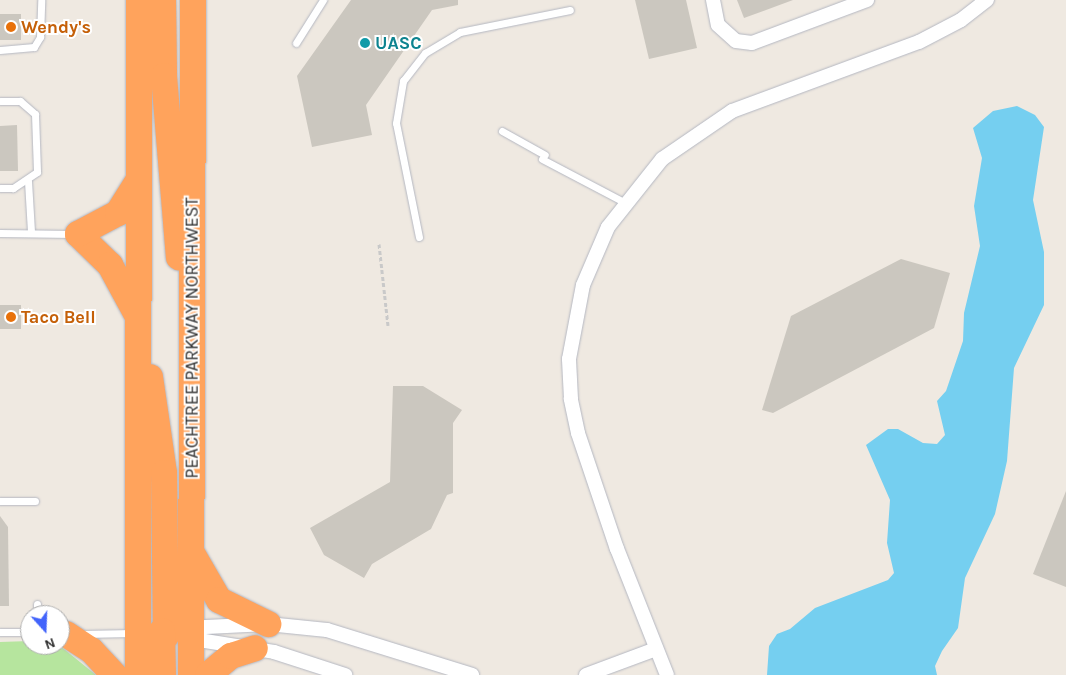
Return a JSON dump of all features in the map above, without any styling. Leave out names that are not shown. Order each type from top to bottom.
[{"type":"highway","name":"PEACHTREE PARKWAY NORTHWEST","points":[[139,0],[139,330],[168,633],[191,675]]},
{"type":"highway","points":[[164,0],[164,76],[177,250],[193,293]]},
{"type":"highway","name":"PEACHTREE PARKWAY NORTHWEST","points":[[138,675],[168,633],[192,550],[193,0]]},
{"type":"highway","points":[[139,180],[118,213],[78,234],[110,265],[139,330]]},
{"type":"highway","points":[[192,550],[219,600],[268,624]]},
{"type":"highway","points":[[163,675],[168,633]]},
{"type":"highway","points":[[70,638],[91,650],[114,675]]},
{"type":"highway","points":[[208,675],[231,656],[255,648]]},
{"type":"street","points":[[713,0],[718,26],[736,41],[752,43],[867,0]]},
{"type":"street","points":[[668,675],[656,649],[608,522],[571,399],[569,359],[583,285],[624,202],[662,159],[732,111],[919,42],[961,20],[987,0]]},
{"type":"street","points":[[168,633],[268,624],[344,634],[472,675]]},
{"type":"street","points":[[168,633],[255,648],[345,675]]},
{"type":"street","points":[[586,675],[656,649]]},
{"type":"lane","points":[[0,50],[34,48],[40,37],[41,0]]},
{"type":"lane","points":[[296,43],[323,0]]},
{"type":"lane","points":[[419,237],[396,123],[403,81],[425,52],[460,32],[570,10]]},
{"type":"lane","points":[[0,101],[20,101],[35,114],[37,172],[28,181],[0,188]]},
{"type":"lane","points":[[502,131],[624,202]]},
{"type":"lane","points":[[28,181],[31,231]]},
{"type":"lane","points":[[0,233],[31,231],[78,234]]},
{"type":"lane","points":[[0,500],[35,501]]},
{"type":"lane","points":[[0,632],[20,632]]},
{"type":"lane","points":[[70,634],[168,633]]},
{"type":"path","points":[[380,244],[388,326]]},
{"type":"green space","points":[[20,641],[20,655],[70,654],[96,675],[0,675],[0,642]]},
{"type":"water","points":[[1017,106],[1035,115],[1044,127],[1033,200],[1044,252],[1044,305],[1014,368],[1007,461],[995,514],[965,578],[958,628],[942,651],[935,666],[937,675],[767,675],[769,646],[777,634],[790,629],[815,608],[888,580],[894,573],[887,543],[890,500],[866,445],[888,429],[898,429],[923,443],[937,444],[945,435],[937,401],[946,391],[963,341],[964,313],[980,246],[974,206],[982,158],[973,128],[993,111]]},
{"type":"building","name":"UASC","points":[[351,0],[458,0],[458,5],[432,10],[366,105],[372,135],[312,147],[297,76]]},
{"type":"building","points":[[635,0],[686,0],[697,48],[649,59]]},
{"type":"building","points":[[737,0],[793,0],[744,18]]},
{"type":"building","name":"Wendy's","points":[[0,14],[21,14],[21,40],[0,40]]},
{"type":"building","points":[[17,125],[18,171],[0,171],[0,126]]},
{"type":"building","points":[[901,259],[950,273],[934,328],[773,413],[762,410],[791,316]]},
{"type":"building","name":"Taco Bell","points":[[0,305],[21,305],[21,329],[0,329]]},
{"type":"building","points":[[393,386],[423,386],[462,410],[453,423],[453,493],[447,495],[431,529],[372,564],[364,578],[324,555],[310,528],[390,482]]},
{"type":"building","points":[[1066,491],[1066,587],[1033,574]]},
{"type":"building","points":[[0,516],[8,527],[9,606],[0,606]]},
{"type":"place","name":"Wendy's","points":[[11,27]]},
{"type":"place","name":"UASC","points":[[365,43]]},
{"type":"place","name":"Taco Bell","points":[[11,317]]}]
